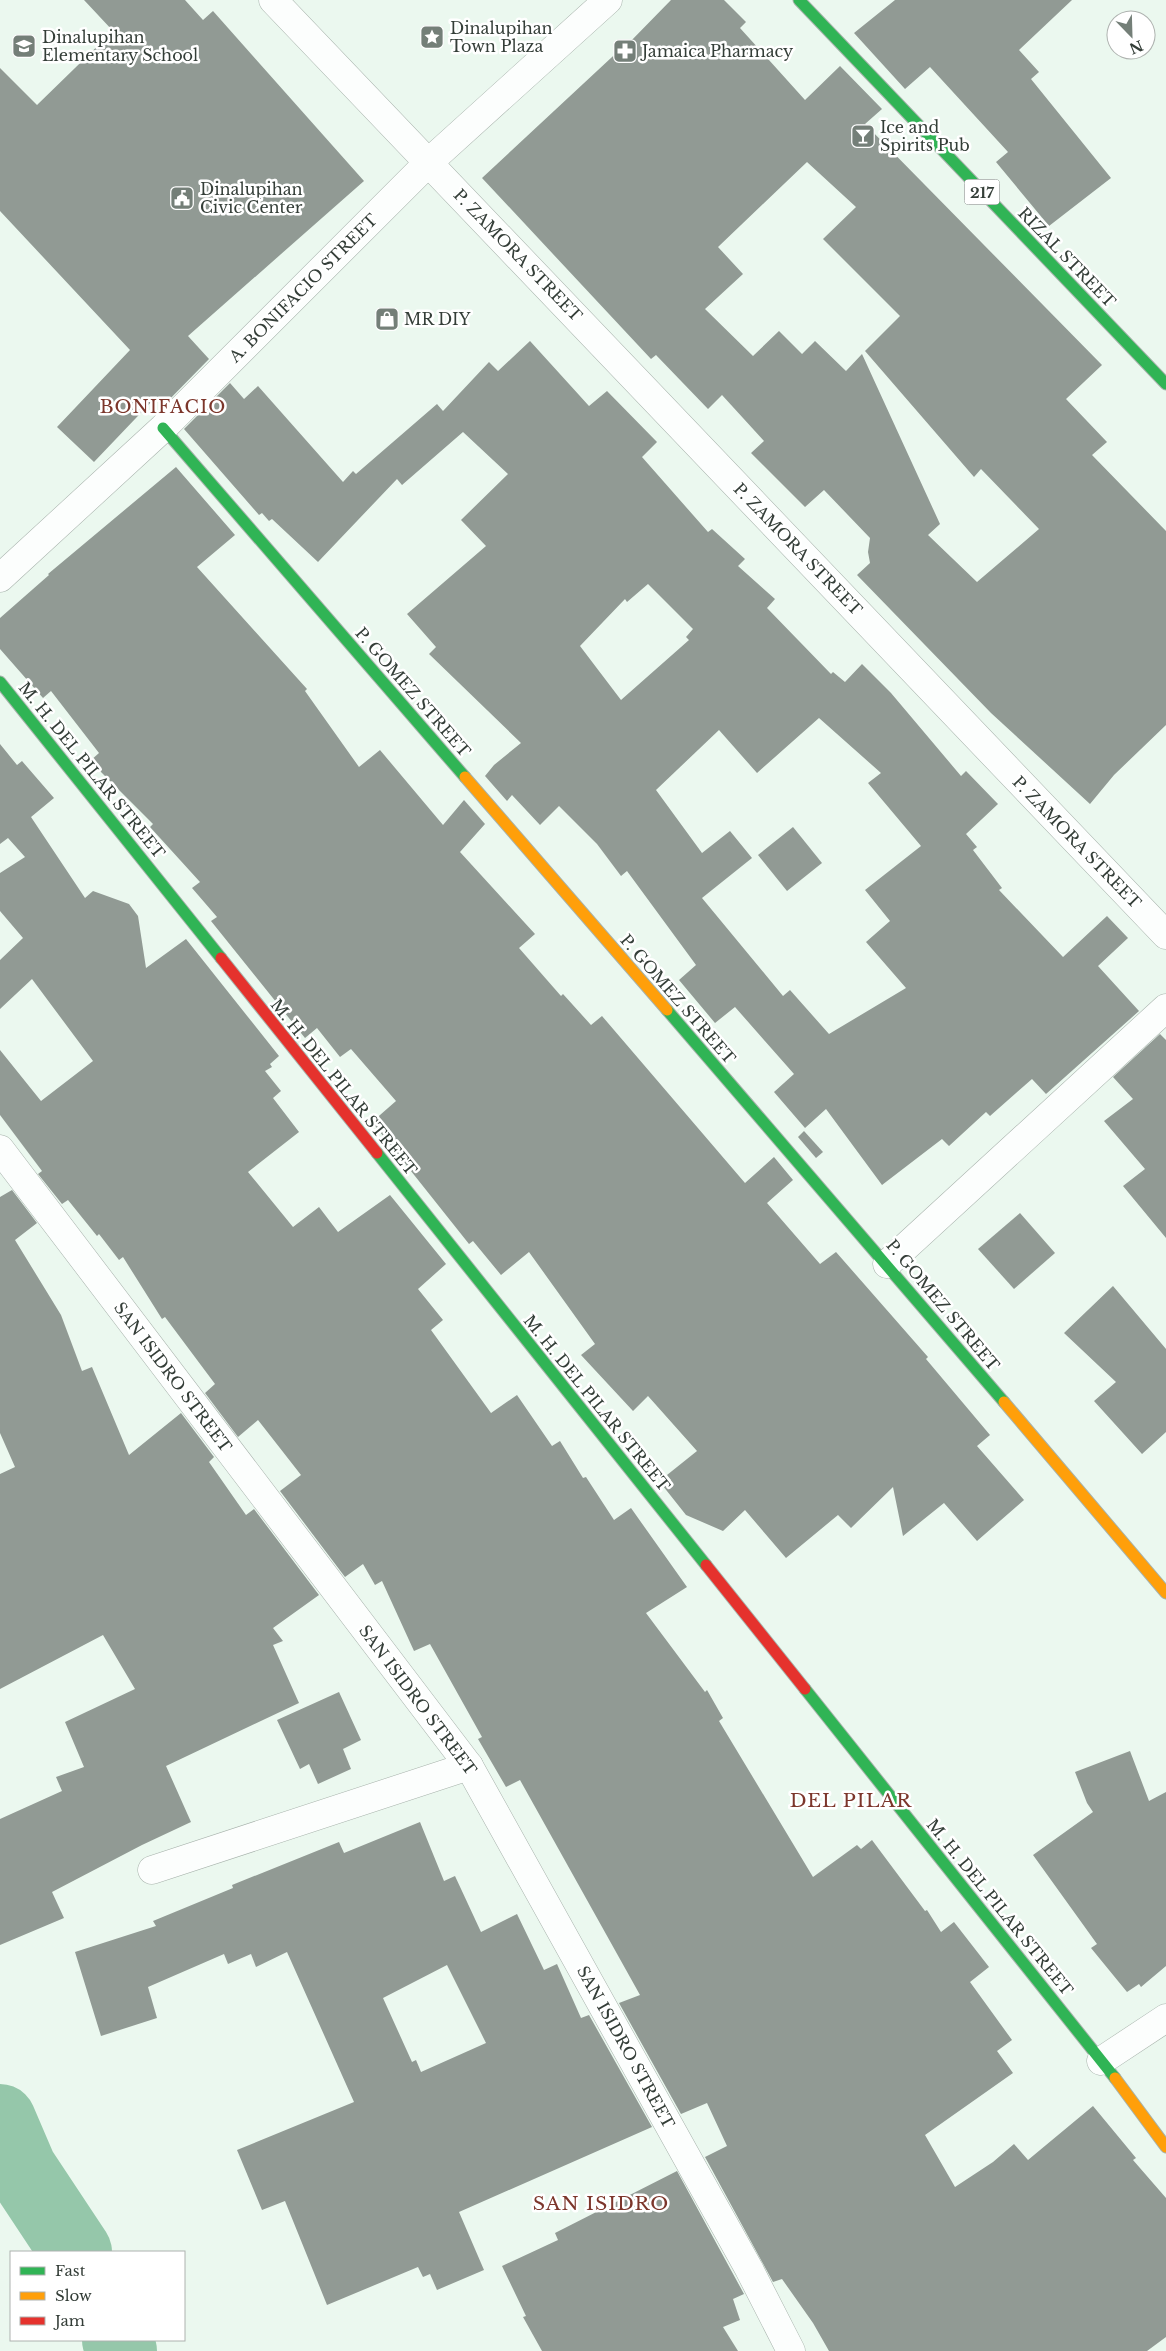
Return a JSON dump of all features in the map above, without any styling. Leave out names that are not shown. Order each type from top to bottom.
[{"type":"street","name":"P. ZAMORA STREET","points":[[273,0],[1166,935]]},
{"type":"street","name":"A. BONIFACIO STREET","points":[[0,578],[163,428],[429,162],[608,0]]},
{"type":"street","name":"RIZAL STREET","points":[[799,0],[1166,384]]},
{"type":"street","name":"P. GOMEZ STREET","points":[[163,428],[887,1264],[1166,1593]]},
{"type":"street","name":"M. H. DEL PILAR STREET","points":[[0,682],[1065,2014],[1166,2147]]},
{"type":"street","points":[[887,1264],[1166,1008]]},
{"type":"street","name":"SAN ISIDRO STREET","points":[[0,1149],[469,1766],[744,2261],[791,2351]]},
{"type":"street","points":[[152,1870],[469,1766]]},
{"type":"street","points":[[1101,2061],[1166,2018]]},
{"type":"building","name":"Dinalupihan Civic Center","points":[[84,0],[185,0],[203,20],[213,11],[364,181],[188,336],[209,359],[163,406],[156,397],[94,462],[57,427],[130,350],[0,211],[0,68],[37,105],[113,31]]},
{"type":"building","points":[[671,0],[724,0],[746,22],[740,28],[805,100],[840,66],[882,109],[865,124],[1102,365],[1066,399],[1107,442],[1092,455],[1166,531],[1166,725],[1114,775],[1090,804],[991,713],[857,575],[870,563],[868,552],[870,538],[824,490],[805,507],[751,453],[764,441],[722,395],[708,409],[656,355],[651,359],[482,178],[627,45]],"holes":[[[807,162],[856,207],[823,239],[900,316],[865,351],[974,477],[981,469],[1039,529],[977,582],[928,535],[940,524],[862,354],[846,371],[815,341],[802,354],[779,331],[753,356],[705,309],[743,274],[718,247]]]},
{"type":"building","points":[[895,0],[1072,0],[1019,50],[1039,72],[1031,79],[1111,178],[1049,226],[996,162],[1008,152],[930,67],[905,89],[854,33]]},
{"type":"building","points":[[530,341],[589,406],[607,391],[657,442],[642,457],[708,532],[712,529],[745,559],[738,566],[775,599],[767,608],[831,674],[833,672],[845,682],[862,664],[891,693],[961,776],[966,771],[998,804],[966,834],[977,847],[973,850],[1002,888],[999,890],[1063,957],[1107,916],[1128,938],[1098,966],[1139,1011],[1046,1094],[1032,1079],[990,1116],[986,1112],[949,1146],[942,1139],[882,1185],[826,1109],[805,1128],[774,1092],[794,1074],[735,1007],[715,1023],[679,980],[696,965],[627,871],[621,876],[597,844],[559,806],[540,825],[512,795],[507,801],[485,776],[494,765],[521,743],[429,654],[436,647],[407,614],[486,546],[461,520],[508,474],[463,432],[402,485],[397,479],[318,562],[272,519],[269,521],[262,513],[259,515],[184,429],[230,383],[244,399],[258,386],[343,482],[353,471],[356,474],[437,404],[443,411],[489,362],[498,371]],"holes":[[[648,584],[693,629],[686,637],[689,640],[621,700],[580,646],[625,599],[627,602]],[[819,718],[881,773],[868,783],[921,846],[865,890],[890,921],[866,942],[906,988],[829,1034],[790,990],[783,996],[702,898],[752,858],[730,831],[702,853],[656,790],[719,730],[757,773]]]},
{"type":"building","points":[[176,467],[235,535],[197,567],[307,689],[305,691],[359,767],[380,750],[443,825],[464,800],[485,824],[460,852],[535,934],[519,948],[561,996],[563,994],[591,1025],[602,1016],[745,1183],[774,1157],[793,1180],[767,1203],[820,1264],[836,1252],[928,1357],[926,1359],[990,1435],[977,1446],[1024,1500],[977,1541],[944,1503],[903,1536],[893,1487],[851,1528],[838,1515],[786,1558],[745,1510],[723,1531],[686,1515],[663,1486],[671,1480],[667,1475],[697,1451],[648,1396],[633,1411],[581,1355],[595,1344],[529,1252],[501,1275],[473,1241],[469,1244],[372,1122],[396,1101],[351,1049],[340,1057],[317,1028],[305,1038],[211,921],[217,917],[192,888],[200,882],[150,827],[153,824],[90,761],[99,753],[51,691],[43,698],[0,649],[0,618],[48,574]]},
{"type":"building","points":[[0,744],[17,765],[22,761],[54,798],[31,817],[85,898],[93,891],[129,904],[138,916],[146,968],[186,939],[279,1056],[270,1064],[272,1067],[265,1071],[281,1091],[273,1098],[299,1132],[248,1172],[293,1227],[319,1207],[338,1232],[390,1195],[446,1264],[418,1289],[443,1320],[431,1330],[491,1413],[517,1395],[552,1446],[560,1441],[583,1478],[586,1477],[614,1520],[631,1508],[687,1587],[646,1613],[705,1692],[707,1690],[723,1718],[719,1721],[813,1877],[857,1845],[861,1849],[872,1840],[925,1911],[927,1910],[941,1932],[954,1922],[989,1967],[970,1982],[1012,2040],[997,2051],[1013,2073],[925,2135],[955,2187],[993,2162],[1014,2144],[1028,2160],[1093,2106],[1136,2158],[1133,2160],[1166,2198],[1166,2337],[1147,2351],[829,2351],[813,2323],[782,2279],[773,2282],[705,2157],[727,2146],[707,2103],[681,2114],[619,2003],[640,1995],[520,1780],[506,1787],[478,1739],[482,1737],[430,1644],[414,1651],[382,1581],[375,1585],[363,1564],[345,1577],[280,1491],[301,1475],[258,1420],[238,1437],[205,1393],[215,1384],[165,1317],[162,1319],[123,1257],[119,1260],[99,1234],[97,1236],[68,1200],[62,1204],[38,1174],[42,1171],[0,1115],[0,1050],[41,1101],[93,1061],[32,979],[0,1009],[0,960],[23,938],[0,911],[0,873],[25,857],[8,838],[0,844]]},
{"type":"building","points":[[793,827],[822,863],[787,891],[758,855]]},
{"type":"building","points":[[1160,1034],[1166,1040],[1166,1238],[1123,1186],[1145,1169],[1104,1121],[1133,1099],[1113,1077]]},
{"type":"building","points":[[804,1131],[823,1152],[816,1158],[798,1137]]},
{"type":"building","points":[[12,1190],[37,1223],[15,1240],[61,1315],[82,1371],[92,1367],[129,1455],[181,1413],[214,1457],[209,1462],[246,1515],[254,1509],[319,1595],[273,1628],[283,1641],[273,1645],[299,1703],[166,1766],[191,1822],[52,1892],[64,1918],[0,1945],[0,1819],[62,1791],[56,1777],[84,1767],[65,1722],[135,1689],[103,1635],[0,1689],[0,1474],[15,1467],[0,1433],[0,1197]]},
{"type":"building","points":[[1020,1213],[1055,1253],[1014,1289],[978,1249]]},
{"type":"building","points":[[1113,1286],[1166,1349],[1166,1432],[1142,1454],[1094,1401],[1116,1382],[1064,1333]]},
{"type":"building","points":[[339,1692],[361,1740],[343,1749],[351,1769],[318,1784],[309,1764],[300,1769],[277,1720]]},
{"type":"building","points":[[1130,1751],[1149,1801],[1166,1792],[1166,1966],[1141,1987],[1139,1984],[1127,1992],[1091,1948],[1097,1944],[1033,1855],[1093,1812],[1087,1803],[1075,1772]]},
{"type":"building","points":[[420,1822],[444,1881],[455,1876],[481,1932],[517,1914],[544,1970],[557,1964],[581,2018],[589,2015],[652,2127],[459,2212],[484,2270],[437,2290],[430,2274],[423,2277],[418,2267],[327,2305],[285,2201],[262,2210],[237,2150],[354,2102],[287,1952],[256,1967],[251,1954],[228,1964],[224,1954],[148,1987],[157,2018],[101,2036],[75,1952],[156,1926],[153,1921],[233,1888],[232,1885],[339,1842],[344,1853]],"holes":[[[447,1965],[486,2043],[421,2072],[416,2060],[412,2062],[383,1998]]]},
{"type":"building","points":[[677,2171],[744,2294],[733,2299],[740,2320],[723,2327],[738,2351],[542,2351],[523,2317],[526,2316],[502,2266],[558,2240],[555,2233]]},
{"type":"waterway","points":[[0,2120],[21,2169],[75,2251]]},
{"type":"waterway","points":[[118,2341],[121,2351]]},
{"type":"traffic: fast","points":[[799,0],[1166,384]]},
{"type":"traffic: fast","points":[[163,428],[465,777]]},
{"type":"traffic: fast","points":[[0,682],[221,958]]},
{"type":"traffic: fast","points":[[667,1010],[1004,1402]]},
{"type":"traffic: fast","points":[[377,1153],[706,1565]]},
{"type":"traffic: fast","points":[[805,1689],[1115,2078]]},
{"type":"traffic: slow","points":[[465,777],[667,1010]]},
{"type":"traffic: slow","points":[[1004,1402],[1166,1593]]},
{"type":"traffic: slow","points":[[1115,2078],[1166,2147]]},
{"type":"traffic: jam","points":[[221,958],[377,1153]]},
{"type":"traffic: jam","points":[[706,1565],[805,1689]]},
{"type":"place","name":"Dinalupihan Town Plaza","points":[[432,37]]},
{"type":"place","name":"Dinalupihan Elementary School","points":[[24,46]]},
{"type":"place","name":"Jamaica Pharmacy","points":[[625,51]]},
{"type":"place","name":"Ice and Spirits Pub","points":[[863,136]]},
{"type":"place","name":"Dinalupihan Civic Center","points":[[182,198]]},
{"type":"place","name":"MR DIY","points":[[387,319]]},
{"type":"district","name":"BONIFACIO","points":[[163,407]]},
{"type":"district","name":"DEL PILAR","points":[[851,1800]]},
{"type":"district","name":"SAN ISIDRO","points":[[601,2203]]}]
